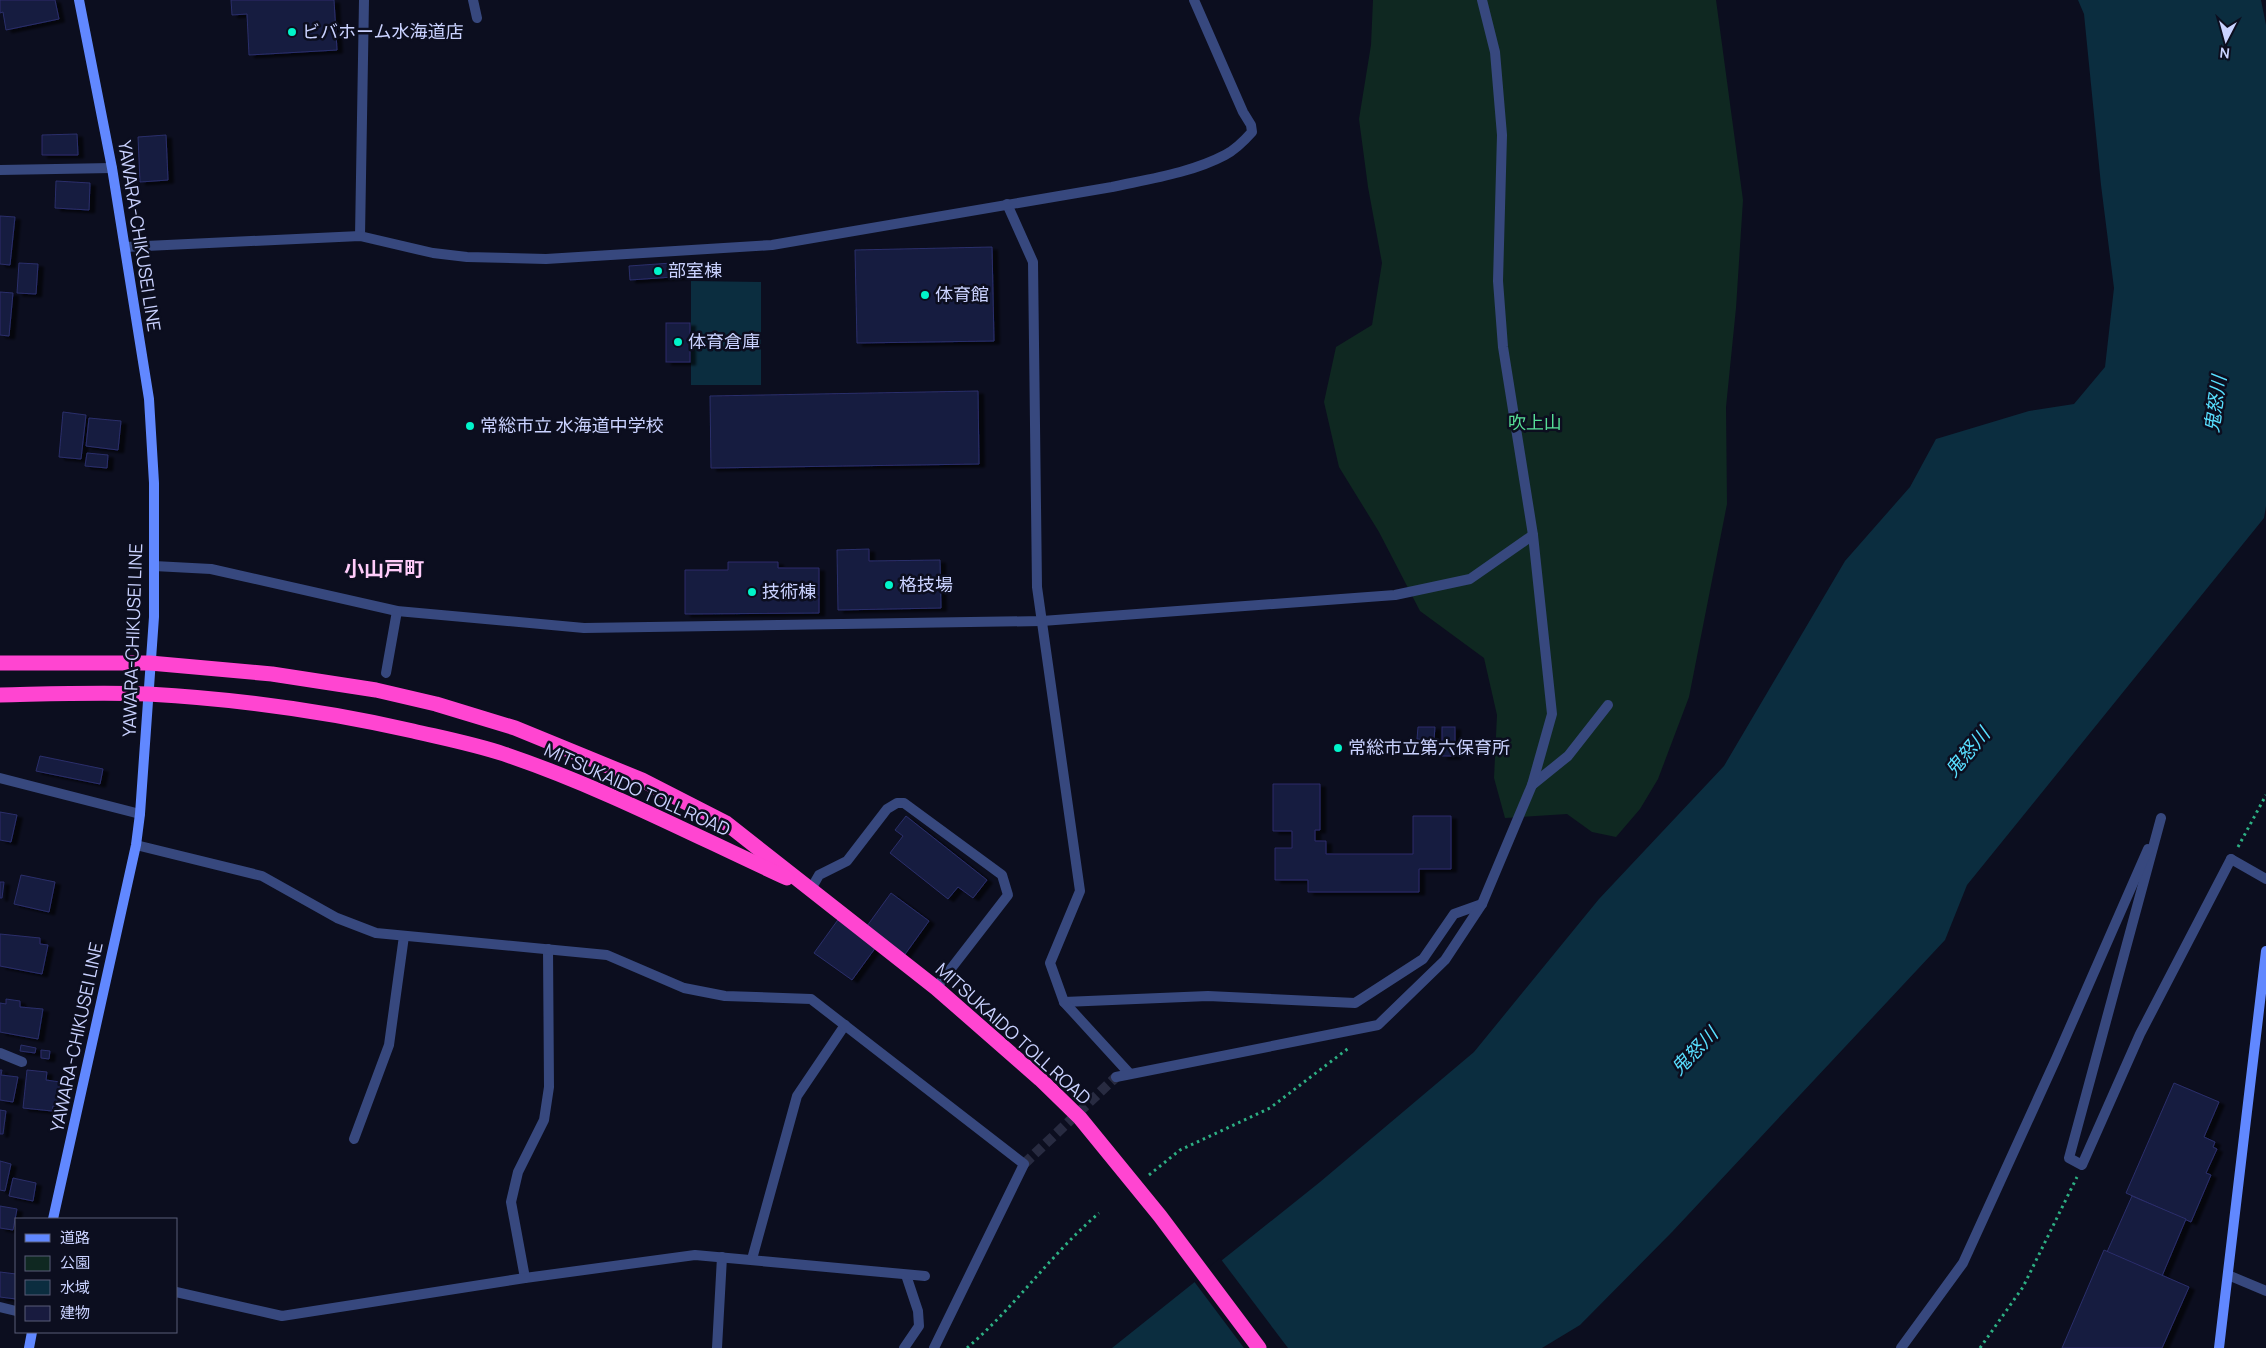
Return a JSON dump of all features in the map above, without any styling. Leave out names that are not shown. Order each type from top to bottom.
[{"type":"highway","name":"MITSUKAIDO TOLL ROAD","points":[[0,663],[150,663],[272,674],[376,690],[436,704],[515,728],[642,780],[726,823],[936,988],[1040,1079],[1080,1118],[1160,1216],[1259,1348]]},
{"type":"highway","name":"MITSUKAIDO TOLL ROAD","points":[[0,696],[69,693],[148,694],[328,713],[458,741],[504,754],[592,787],[811,889]]},
{"type":"main road","name":"YAWARA-CHIKUSEI LINE","points":[[54,1218],[136,845],[140,814],[154,616],[154,483],[149,399],[112,168],[79,0]]},
{"type":"main road","points":[[2219,1348],[2266,951]]},
{"type":"main road","points":[[29,1348],[32,1333]]},
{"type":"street","points":[[360,236],[364,0]]},
{"type":"street","points":[[473,0],[477,18]]},
{"type":"street","points":[[125,247],[360,236],[433,253],[458,256],[546,259],[772,245],[1112,187],[1176,172],[1225,155],[1252,132],[1251,125],[1243,112],[1194,0]]},
{"type":"street","points":[[1116,1077],[1378,1025],[1445,960],[1482,904],[1532,785],[1552,714],[1532,535],[1504,346],[1498,281],[1502,135],[1494,52],[1482,0]]},
{"type":"street","points":[[0,170],[112,168]]},
{"type":"street","points":[[1006,204],[1032,262],[1037,587],[1080,891],[1050,962],[1064,1002],[1129,1073]]},
{"type":"street","points":[[154,566],[211,569],[397,611],[584,628],[1042,621],[1394,595],[1470,579],[1532,535]]},
{"type":"street","points":[[386,673],[397,611]]},
{"type":"street","points":[[1532,785],[1568,756],[1608,706]]},
{"type":"street","points":[[0,778],[140,814]]},
{"type":"street","points":[[811,889],[819,875],[847,861],[887,809],[897,803],[904,803],[1002,875],[1008,894],[936,988]]},
{"type":"street","points":[[1901,1348],[1963,1263],[2056,1060],[2161,818],[2069,1158],[2082,1165],[2140,1034],[2231,859],[2266,879]]},
{"type":"street","points":[[136,845],[262,876],[337,918],[376,933],[607,955],[684,988],[725,996],[812,999],[1024,1164],[934,1348]]},
{"type":"street","points":[[1064,1002],[1208,996],[1356,1003],[1422,959],[1454,914],[1482,904]]},
{"type":"street","points":[[354,1139],[389,1045],[404,936]]},
{"type":"street","points":[[525,1278],[511,1202],[518,1172],[544,1120],[549,1087],[548,949]]},
{"type":"street","points":[[752,1259],[797,1096],[845,1025]]},
{"type":"street","points":[[0,1053],[22,1062]]},
{"type":"street","points":[[178,1292],[282,1316],[525,1278],[695,1255],[925,1276]]},
{"type":"street","points":[[717,1348],[722,1257]]},
{"type":"street","points":[[904,1348],[919,1326],[918,1311],[906,1275]]},
{"type":"street","points":[[2228,1276],[2266,1291]]},
{"type":"street","points":[[0,1307],[15,1311]]},
{"type":"path","points":[[2231,859],[2266,795]]},
{"type":"path","points":[[1149,1176],[1180,1150],[1270,1108],[1355,1043]]},
{"type":"path","points":[[1980,1348],[2023,1287],[2082,1165]]},
{"type":"path","points":[[967,1348],[987,1331],[1072,1236],[1099,1213]]},
{"type":"green space","name":"吹上山","points":[[1373,0],[1716,0],[1743,200],[1736,308],[1726,407],[1727,504],[1689,697],[1658,779],[1640,809],[1616,837],[1592,832],[1567,814],[1505,818],[1494,778],[1497,715],[1484,658],[1420,611],[1379,532],[1339,467],[1324,402],[1336,347],[1372,325],[1382,263],[1368,187],[1359,119],[1371,45]]},
{"type":"water","name":"鬼怒川","points":[[2078,0],[2261,0],[2266,25],[2266,506],[2264,518],[1967,885],[1945,940],[1672,1232],[1580,1325],[1542,1348],[1112,1348],[1320,1182],[1474,1052],[1599,899],[1724,766],[1845,561],[1910,487],[1936,439],[2029,411],[2074,404],[2105,367],[2114,288],[2101,185],[2084,14]]},
{"type":"water","points":[[691,281],[761,282],[761,385],[691,385]]},
{"type":"pier","points":[[1220,1258],[1288,1348],[1244,1348],[1193,1280]]},
{"type":"building","points":[[0,0],[55,0],[59,19],[6,30],[3,12],[0,13]]},
{"type":"building","name":"ビバホーム水海道店","points":[[231,0],[334,0],[337,50],[249,55],[247,14],[232,15]]},
{"type":"building","points":[[77,134],[78,155],[42,155],[42,135]]},
{"type":"building","points":[[166,135],[168,180],[140,182],[138,137]]},
{"type":"building","points":[[56,181],[90,183],[89,210],[55,208]]},
{"type":"building","points":[[0,216],[15,217],[10,265],[0,264]]},
{"type":"building","name":"体育館","points":[[992,247],[994,341],[857,343],[855,250]]},
{"type":"building","name":"部室棟","points":[[686,262],[687,276],[630,280],[629,266]]},
{"type":"building","points":[[19,263],[38,264],[36,294],[17,293]]},
{"type":"building","points":[[0,292],[13,293],[9,336],[0,335]]},
{"type":"building","name":"体育倉庫","points":[[666,323],[690,323],[690,362],[666,362]]},
{"type":"building","points":[[978,391],[979,464],[711,468],[710,396]]},
{"type":"building","points":[[63,412],[86,415],[81,459],[59,457]]},
{"type":"building","points":[[89,418],[121,421],[118,450],[86,446]]},
{"type":"building","points":[[87,453],[108,455],[107,468],[85,466]]},
{"type":"building","name":"格技場","points":[[869,549],[869,561],[940,560],[941,608],[838,610],[837,550]]},
{"type":"building","name":"技術棟","points":[[728,562],[778,562],[778,568],[819,568],[819,613],[685,614],[685,570],[728,570]]},
{"type":"building","points":[[1418,727],[1435,727],[1434,740],[1417,739]]},
{"type":"building","points":[[1442,727],[1455,727],[1455,756],[1442,756]]},
{"type":"building","points":[[40,756],[103,769],[100,784],[36,771]]},
{"type":"building","points":[[1273,784],[1320,784],[1320,830],[1315,830],[1315,841],[1326,841],[1326,854],[1413,854],[1413,816],[1451,816],[1451,869],[1419,869],[1419,892],[1308,892],[1308,880],[1275,880],[1275,848],[1292,848],[1292,831],[1273,831]]},
{"type":"building","points":[[0,812],[17,815],[11,842],[0,840]]},
{"type":"building","points":[[906,816],[987,880],[973,898],[958,887],[948,899],[890,853],[903,836],[895,830]]},
{"type":"building","points":[[21,875],[55,882],[49,912],[14,904]]},
{"type":"building","points":[[0,882],[4,882],[2,898],[0,898]]},
{"type":"building","points":[[891,893],[929,921],[898,964],[876,947],[852,980],[814,953],[845,910],[867,926]]},
{"type":"building","points":[[0,934],[40,938],[40,944],[48,945],[42,974],[0,966]]},
{"type":"building","points":[[6,999],[20,1001],[20,1007],[43,1009],[38,1039],[0,1032],[0,1003],[6,1004]]},
{"type":"building","points":[[21,1045],[36,1048],[35,1053],[20,1051]]},
{"type":"building","points":[[41,1050],[50,1051],[49,1059],[41,1058]]},
{"type":"building","points":[[0,1070],[2,1070],[1,1075],[18,1077],[13,1102],[0,1100]]},
{"type":"building","points":[[27,1070],[47,1072],[46,1080],[60,1082],[56,1106],[53,1106],[52,1111],[23,1108]]},
{"type":"building","points":[[2174,1083],[2219,1102],[2204,1137],[2215,1142],[2213,1147],[2217,1149],[2206,1173],[2211,1175],[2191,1222],[2126,1193]]},
{"type":"building","points":[[0,1110],[6,1111],[3,1134],[0,1134]]},
{"type":"building","points":[[0,1161],[11,1164],[5,1191],[0,1190]]},
{"type":"building","points":[[13,1178],[36,1183],[33,1201],[9,1196]]},
{"type":"building","points":[[2132,1196],[2186,1219],[2162,1276],[2107,1252]]},
{"type":"building","points":[[0,1206],[17,1209],[13,1230],[0,1228]]},
{"type":"building","points":[[2104,1250],[2189,1287],[2162,1348],[2062,1348]]},
{"type":"building","points":[[0,1272],[15,1274],[15,1299],[0,1297]]},
{"type":"tunnel","points":[[1024,1164],[1116,1077]]},
{"type":"place","name":"ビバホーム水海道店","points":[[292,32]]},
{"type":"place","name":"部室棟","points":[[658,271]]},
{"type":"place","name":"体育館","points":[[925,295]]},
{"type":"place","name":"体育倉庫","points":[[678,342]]},
{"type":"place","name":"常総市立 水海道中学校","points":[[470,426]]},
{"type":"place","name":"格技場","points":[[889,585]]},
{"type":"place","name":"技術棟","points":[[752,592]]},
{"type":"place","name":"常総市立第六保育所","points":[[1338,748]]},
{"type":"district","name":"小山戸町","points":[[384,569]]}]
